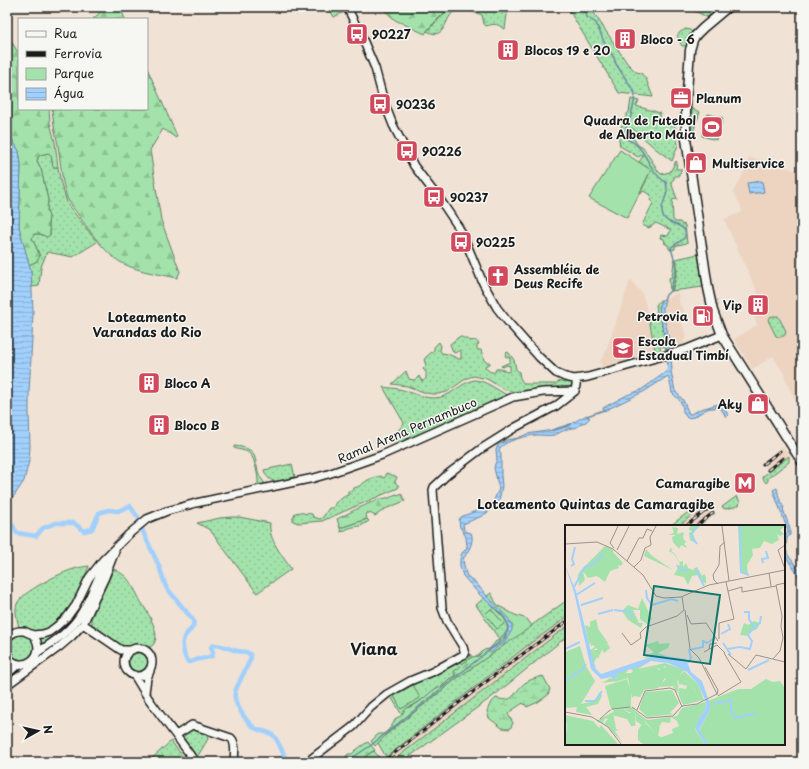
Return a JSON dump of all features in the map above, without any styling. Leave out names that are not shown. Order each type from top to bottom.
[{"type":"main road","points":[[728,7],[696,35],[690,50],[686,105],[686,139],[704,262],[711,302],[716,321],[722,335],[802,462]]},
{"type":"street","points":[[347,7],[375,68],[384,102],[393,125],[414,166],[443,204],[458,228],[468,247],[483,283],[497,308],[539,357],[556,373],[564,377],[577,379],[588,377],[672,354],[722,335]]},
{"type":"street","points":[[308,762],[354,726],[371,707],[387,694],[465,654],[463,647],[447,621],[442,608],[434,487],[448,474],[481,449],[516,427],[556,406],[575,391],[577,379]]},
{"type":"street","name":"Ramal Arena Pernambuco","points":[[33,635],[49,632],[68,616],[76,605],[89,578],[103,560],[137,526],[147,519],[196,503],[328,474],[382,455],[513,397],[543,392],[575,391]]},
{"type":"street","points":[[34,662],[38,652],[61,636],[76,621],[102,576],[117,546]]},
{"type":"street","points":[[7,685],[34,662],[58,648],[83,624],[102,576]]},
{"type":"street","points":[[83,624],[121,650],[141,649],[148,653],[152,661],[152,665],[147,678],[146,692]]},
{"type":"street","points":[[7,639],[10,635],[19,631],[24,631],[33,635],[37,643],[38,652]]},
{"type":"street","points":[[121,650],[127,670],[134,675],[150,700],[195,762]]},
{"type":"street","points":[[125,661],[126,656],[132,650]]},
{"type":"street","points":[[7,656],[14,663],[24,664]]},
{"type":"street","points":[[7,674],[15,667],[34,662]]},
{"type":"street","points":[[134,675],[143,675],[150,669]]},
{"type":"street","points":[[178,737],[192,725],[231,738],[235,744],[234,762]]},
{"type":"street","points":[[178,737],[190,762]]},
{"type":"shaded area","points":[[749,157],[802,172],[802,407],[799,408],[784,374],[773,356],[752,369],[734,339],[757,325],[754,315],[764,307],[724,219],[742,212],[740,204],[733,192],[745,171]]},
{"type":"shaded area","points":[[631,280],[642,294],[647,310],[656,355],[602,369],[600,361],[604,356]]},
{"type":"shaded area","points":[[678,293],[680,306],[683,306],[684,313],[679,315],[687,338],[684,339],[685,346],[672,351],[670,350],[663,308],[665,299]]},
{"type":"shaded area","points":[[783,446],[789,456],[769,472],[762,462]]},
{"type":"shaded area","points":[[705,504],[714,515],[700,525],[680,525]]},
{"type":"shaded area","points":[[565,619],[565,628],[391,762],[378,762],[528,645]]},
{"type":"green space","points":[[106,7],[120,7],[125,18],[94,18]]},
{"type":"green space","points":[[328,7],[344,7],[346,11],[334,17]]},
{"type":"green space","points":[[381,7],[448,7],[425,34],[395,20]]},
{"type":"green space","points":[[448,7],[508,7],[505,29],[496,24],[486,26],[482,15],[464,9],[457,10],[452,13],[439,33],[434,34],[427,31],[445,13]]},
{"type":"green space","points":[[567,7],[590,7],[627,63],[636,72],[641,73],[646,79],[653,97],[619,93]]},
{"type":"green space","points":[[686,7],[721,7],[707,17]]},
{"type":"green space","points":[[686,29],[692,32],[686,46],[682,46],[678,38],[678,34]]},
{"type":"green space","points":[[7,34],[18,52],[18,110],[49,110],[58,167],[53,167],[51,155],[48,153],[38,157],[37,161],[41,169],[48,200],[47,211],[49,217],[48,224],[50,235],[47,237],[40,234],[34,234],[32,238],[40,256],[37,261],[29,265],[19,227],[21,164],[19,151],[7,131]]},
{"type":"green space","points":[[148,70],[177,136],[176,138],[163,129],[150,150],[161,220],[180,272],[177,278],[130,267],[116,259],[95,238],[67,198],[63,183],[52,110],[148,110]]},
{"type":"green space","points":[[631,99],[639,101],[636,106],[660,113],[660,118],[674,121],[678,145],[672,161],[632,128],[628,133],[638,145],[643,148],[661,174],[670,172],[676,161],[676,169],[681,169],[679,176],[674,176],[674,179],[671,182],[677,199],[672,200],[673,220],[685,225],[687,243],[675,246],[675,249],[670,250],[667,244],[665,244],[664,239],[660,238],[661,235],[668,236],[671,230],[656,223],[649,228],[642,225],[653,203],[650,200],[651,195],[643,191],[640,194],[651,170],[639,162],[643,156],[642,155],[638,157],[620,146],[618,134],[629,112]]},
{"type":"green space","points":[[692,109],[700,112],[692,135],[691,129]]},
{"type":"green space","name":"Quadra de Futebol de Alberto Maia","points":[[708,114],[723,118],[716,140],[702,136]]},
{"type":"green space","points":[[620,150],[651,170],[627,218],[589,198]]},
{"type":"green space","points":[[48,153],[51,154],[53,167],[58,167],[61,184],[68,205],[97,242],[73,257],[47,252],[41,267],[39,286],[32,287],[29,265],[37,261],[38,251],[32,238],[34,234],[50,235],[48,224],[49,217],[47,211],[48,200],[41,169],[37,161],[40,155]]},
{"type":"green space","points":[[698,254],[703,287],[672,291],[677,271],[676,259]]},
{"type":"green space","points":[[676,259],[676,275],[670,291],[669,278],[672,277],[673,260]]},
{"type":"green space","points":[[660,300],[662,300],[660,304],[660,316],[667,349],[666,353],[665,346],[660,347],[661,354],[656,355],[648,314],[657,313],[656,305]]},
{"type":"green space","points":[[773,316],[778,316],[786,331],[785,335],[779,337],[776,336],[768,320]]},
{"type":"green space","points":[[460,336],[478,342],[479,344],[477,345],[477,349],[481,350],[484,360],[490,363],[485,367],[491,372],[495,372],[496,369],[501,369],[507,372],[510,371],[510,366],[501,366],[510,362],[510,358],[505,356],[507,352],[514,360],[516,369],[519,372],[520,378],[524,384],[556,384],[558,382],[568,380],[576,380],[570,387],[515,392],[505,390],[487,379],[474,376],[467,378],[447,392],[438,394],[426,393],[407,386],[392,384],[406,371],[409,379],[414,380],[419,376],[423,381],[426,377],[426,372],[423,369],[426,365],[424,360],[434,350],[434,347],[439,342],[441,346],[440,351],[442,353],[461,359],[460,350],[455,353],[453,352],[450,344]]},
{"type":"green space","points":[[474,380],[487,383],[507,395],[400,443],[394,436],[404,423],[383,387],[399,389],[425,397],[436,398],[445,396],[469,381]]},
{"type":"green space","points":[[234,446],[248,449],[252,452],[256,460],[260,477],[266,485],[258,487],[258,479],[252,456],[247,452],[234,448]]},
{"type":"green space","points":[[789,456],[789,462],[768,478],[766,483],[762,477]]},
{"type":"green space","points":[[292,464],[295,477],[281,481],[269,479],[264,470]]},
{"type":"green space","points":[[386,473],[397,477],[395,482],[399,486],[398,488],[322,521],[298,523],[293,521],[295,513],[300,512],[312,514],[313,517],[320,519],[329,508],[333,508],[336,502],[348,495],[348,491],[352,491],[354,488],[360,486],[368,480],[381,476],[384,478]]},
{"type":"green space","points":[[401,493],[405,501],[385,509],[375,516],[367,513],[367,519],[340,528],[337,519],[371,502],[390,498]]},
{"type":"green space","points":[[737,496],[740,502],[739,505],[725,509],[722,507]]},
{"type":"green space","points":[[703,501],[705,504],[680,525],[671,525]]},
{"type":"green space","points":[[232,517],[270,523],[271,536],[291,569],[257,593],[210,530],[197,523]]},
{"type":"green space","points":[[367,519],[369,521],[360,526],[341,532],[340,528]]},
{"type":"green space","points":[[89,566],[85,576],[86,577],[70,611],[53,627],[37,633],[19,628],[16,607],[20,599],[42,583],[76,568]]},
{"type":"green space","points":[[114,569],[125,576],[130,582],[154,625],[156,638],[154,644],[149,648],[138,646],[127,648],[121,646],[92,624],[91,619]]},
{"type":"green space","points":[[97,572],[82,605],[70,623],[62,631],[41,645],[39,638],[50,637],[70,619]]},
{"type":"green space","points":[[491,593],[499,606],[515,615],[527,619],[532,626],[460,676],[388,733],[375,746],[371,741],[379,734],[383,734],[387,731],[396,718],[402,715],[405,709],[419,702],[435,689],[442,686],[449,679],[455,676],[455,670],[462,664],[472,657],[478,656],[484,650],[489,649],[507,631],[508,627],[504,618],[484,598]]},
{"type":"green space","points":[[484,598],[505,619],[507,623],[507,630],[499,639],[476,605]]},
{"type":"green space","points":[[565,602],[565,619],[528,645],[386,757],[378,743],[388,733],[460,676]]},
{"type":"green space","points":[[491,609],[504,624],[497,629],[485,614]]},
{"type":"green space","points":[[565,628],[565,638],[496,694],[402,762],[391,762]]},
{"type":"green space","points":[[22,635],[31,639],[35,648],[31,657],[22,661],[13,657],[9,648],[13,639]]},
{"type":"green space","points":[[469,652],[472,657],[459,667],[455,676],[414,705],[407,708],[402,715],[390,695],[466,658],[469,655]]},
{"type":"green space","points":[[139,653],[146,656],[149,663],[146,670],[139,673],[132,670],[129,663],[132,656]]},
{"type":"green space","points":[[543,676],[550,689],[548,695],[527,707],[523,703],[511,711],[508,714],[513,723],[510,729],[502,728],[489,718],[487,711],[490,704],[496,698],[510,698],[527,682]]},
{"type":"green space","points":[[413,685],[420,698],[401,709],[394,696]]},
{"type":"green space","points":[[192,728],[205,733],[208,739],[196,759],[181,734]]},
{"type":"green space","points":[[171,741],[187,762],[148,762]]},
{"type":"green space","points":[[368,742],[375,750],[360,762],[340,762],[348,754],[352,754]]},
{"type":"green space","points":[[374,751],[381,760],[378,762],[360,762],[370,753]]},
{"type":"water","points":[[7,131],[19,151],[21,164],[19,227],[31,271],[33,310],[29,393],[29,461],[24,481],[14,496],[7,500]]},
{"type":"water","points":[[762,181],[764,192],[749,194],[747,183]]},
{"type":"water","points":[[665,299],[663,313],[670,342],[670,350],[672,351],[666,353],[666,341],[659,307],[661,301]]},
{"type":"water","points":[[671,358],[671,371],[675,391],[683,400],[689,414],[718,404],[726,411],[728,415],[726,417],[722,410],[716,406],[715,408],[705,410],[694,417],[687,418],[683,412],[679,399],[672,393],[668,376],[645,391],[604,411],[603,408],[627,395],[641,390],[666,372],[668,368],[667,360]]},
{"type":"water","points":[[587,415],[590,418],[575,428],[568,429],[554,435],[534,435],[522,437],[510,441],[501,447],[499,450],[501,454],[502,486],[499,501],[491,510],[482,516],[463,524],[464,530],[471,533],[472,536],[470,546],[463,559],[467,576],[476,583],[508,618],[512,626],[512,630],[504,644],[500,645],[492,652],[487,652],[504,641],[508,631],[508,623],[503,615],[480,595],[463,576],[460,566],[460,559],[467,546],[466,537],[460,527],[460,518],[484,508],[493,502],[499,489],[494,468],[497,460],[496,450],[498,445],[507,440],[518,438],[527,434],[560,429]]},
{"type":"water","points":[[777,488],[790,529],[786,549],[788,555],[802,574],[802,581],[785,556],[785,538],[788,531],[773,490]]},
{"type":"waterway","points":[[586,7],[585,11],[587,17],[596,23],[616,64],[635,93],[631,116],[626,127],[625,135],[628,140],[639,147],[655,173],[666,182],[667,191],[662,208],[663,216],[669,222],[680,226],[685,231],[685,237],[671,248],[676,270],[670,291],[664,299]]},
{"type":"waterway","points":[[587,416],[604,410]]},
{"type":"waterway","points":[[552,430],[571,424]]},
{"type":"waterway","points":[[7,516],[17,533],[36,536],[43,528],[56,523],[74,523],[84,531],[92,529],[99,513],[108,510],[118,511],[130,506],[139,519],[143,532],[159,566],[166,587],[193,620],[194,624],[192,629],[184,637],[183,642],[183,650],[186,660],[191,662],[212,656],[213,652],[211,647],[214,645],[250,654],[251,658],[235,692],[236,701],[252,726],[273,735],[288,762]]},
{"type":"waterway","points":[[346,762],[370,746],[503,639],[506,635]]},
{"type":"railway","points":[[763,464],[780,451]]},
{"type":"railway","points":[[768,470],[783,458]]},
{"type":"railway","points":[[687,525],[709,508]]},
{"type":"railway","points":[[697,525],[713,513]]},
{"type":"railway","points":[[383,762],[505,667],[565,623]]},
{"type":"place","name":"90227","points":[[357,34]]},
{"type":"place","name":"Bloco - 6","points":[[625,39]]},
{"type":"place","name":"Blocos 19 e 20","points":[[508,50]]},
{"type":"place","name":"Planum","points":[[681,98]]},
{"type":"place","name":"90236","points":[[380,104]]},
{"type":"place","name":"Quadra de Futebol de Alberto Maia","points":[[712,127]]},
{"type":"place","name":"90226","points":[[407,151]]},
{"type":"place","name":"Multiservice","points":[[696,163]]},
{"type":"place","name":"90237","points":[[434,197]]},
{"type":"place","name":"90225","points":[[461,242]]},
{"type":"place","name":"Assembléia de Deus Recife","points":[[498,276]]},
{"type":"place","name":"Vip","points":[[758,305]]},
{"type":"place","name":"Petrovia","points":[[703,316]]},
{"type":"place","name":"Escola Estadual Timbí","points":[[623,348]]},
{"type":"place","name":"Bloco A","points":[[149,383]]},
{"type":"place","name":"Aky","points":[[758,404]]},
{"type":"place","name":"Bloco B","points":[[159,425]]},
{"type":"place","name":"Camaragibe","points":[[745,483]]},
{"type":"district","name":"Loteamento Varandas do Rio","points":[[147,324]]},
{"type":"district","name":"Loteamento Quintas de Camaragibe","points":[[596,503]]},
{"type":"district","name":"Viana","points":[[374,648]]}]
